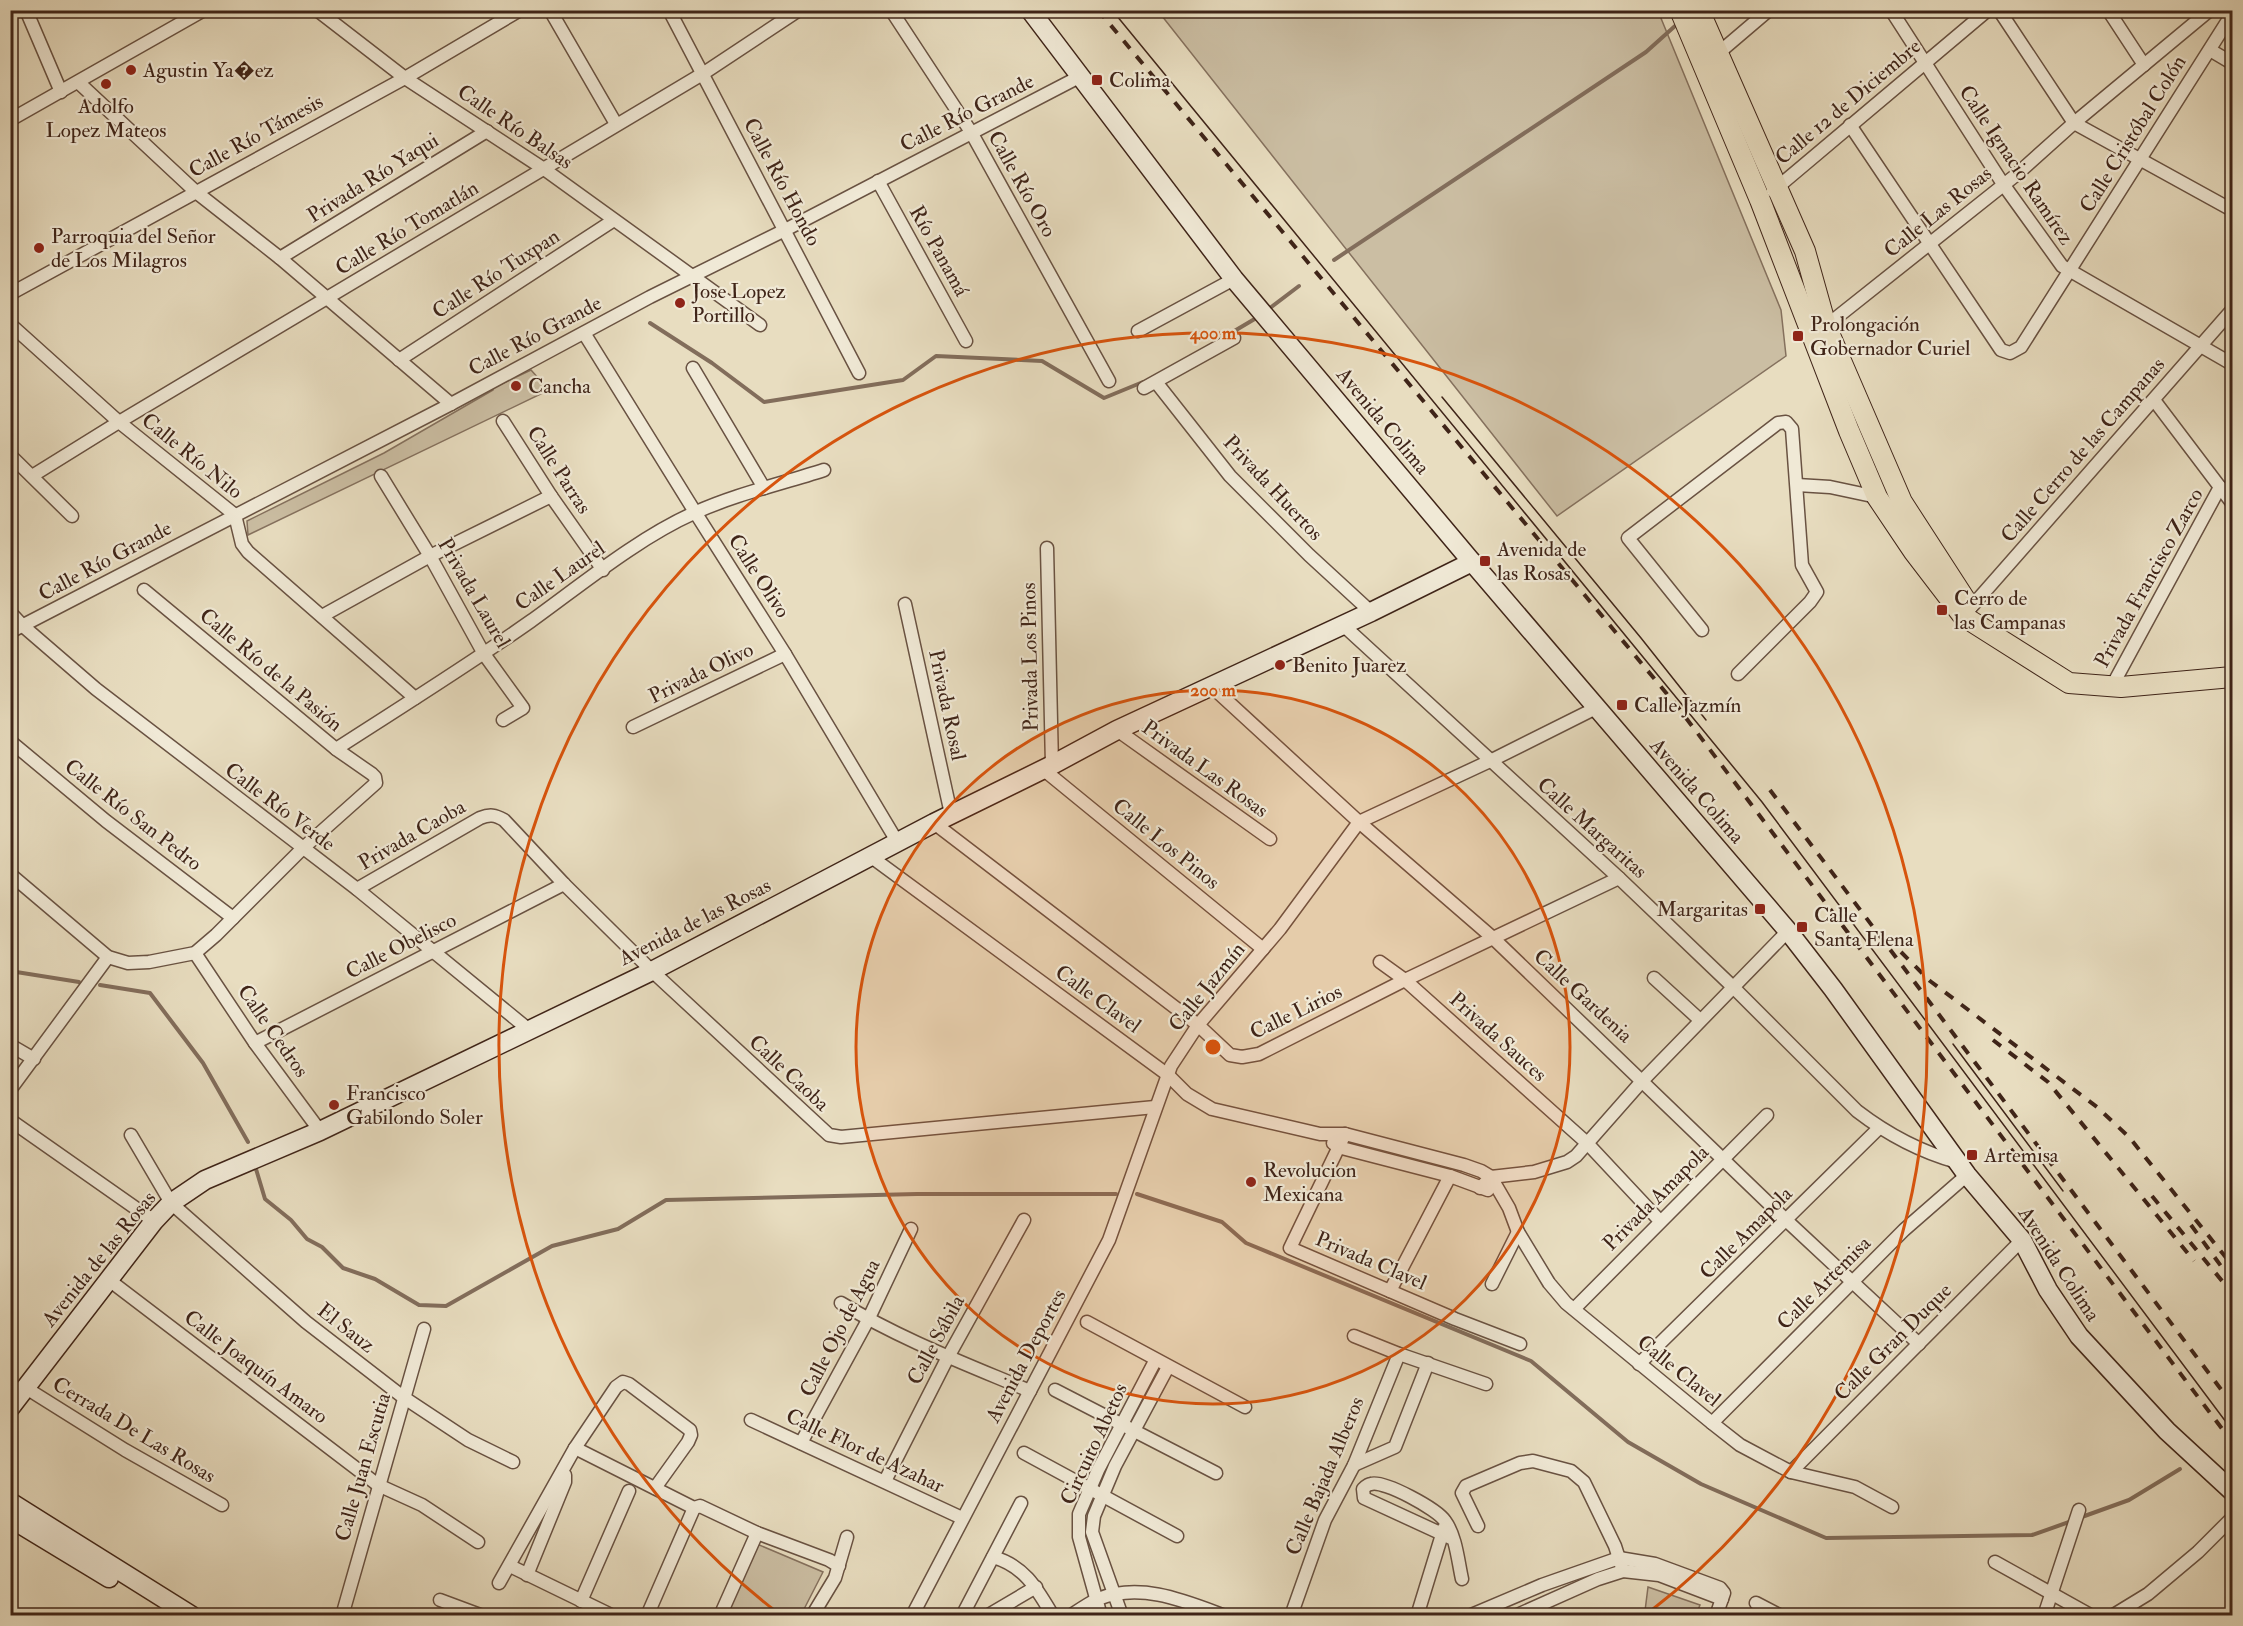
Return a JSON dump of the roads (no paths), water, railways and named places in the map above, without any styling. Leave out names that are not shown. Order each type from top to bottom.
[{"type":"main road","points":[[1680,10],[1760,200],[1877,497],[1914,552],[1990,635],[2069,683],[2111,687],[2232,677]]},
{"type":"main road","points":[[1699,10],[1805,251],[1826,326],[1902,502],[1967,612]]},
{"type":"street","points":[[26,10],[61,92]]},
{"type":"street","points":[[10,120],[204,10]]},
{"type":"street","name":"Calle Río Balsas","points":[[317,10],[405,78],[544,169],[691,278],[760,325]]},
{"type":"street","name":"Calle Río Támesis","points":[[10,294],[405,78],[520,10]]},
{"type":"street","points":[[550,10],[616,124]]},
{"type":"street","name":"Calle Río Hondo","points":[[669,10],[859,373]]},
{"type":"street","name":"Calle Río Tomatlán","points":[[32,476],[704,73],[800,10]]},
{"type":"street","name":"Calle Río Oro","points":[[891,10],[971,132],[1109,381]]},
{"type":"street","name":"Avenida Colima","points":[[1030,10],[1234,279],[1596,708],[1788,931],[1833,989],[1963,1169],[2022,1240],[2048,1290],[2079,1336],[2167,1431],[2232,1491]]},
{"type":"street","points":[[1701,64],[1720,54],[1769,10]]},
{"type":"street","name":"Calle Ignacio Ramírez","points":[[1891,10],[2003,184],[2054,258],[2069,271],[2232,364]]},
{"type":"street","name":"Calle 12 de Diciembre","points":[[1760,200],[1988,10]]},
{"type":"street","points":[[2000,10],[2074,123],[2232,210]]},
{"type":"street","points":[[2108,10],[2144,65]]},
{"type":"street","points":[[2212,10],[2225,26]]},
{"type":"street","name":"Calle Las Rosas","points":[[1826,326],[1929,245],[2212,10]]},
{"type":"street","name":"Calle Cristóbal Colón","points":[[1929,245],[2001,350],[2010,353],[2021,347],[2232,14]]},
{"type":"street","points":[[2210,50],[2232,63]]},
{"type":"street","name":"Calle Río Grande","points":[[10,632],[451,404],[650,297],[785,230],[1079,77]]},
{"type":"street","points":[[78,82],[196,192],[327,297],[451,404]]},
{"type":"street","points":[[1850,125],[1929,245]]},
{"type":"street","name":"Privada Río Yaqui","points":[[280,258],[487,131]]},
{"type":"street","name":"Río Panamá","points":[[878,181],[966,341]]},
{"type":"street","name":"Calle Río Tuxpan","points":[[399,360],[614,220]]},
{"type":"street","points":[[1138,332],[1234,279]]},
{"type":"street","name":"Calle Cerro de las Campanas","points":[[1967,612],[2232,310]]},
{"type":"street","name":"Calle Río Nilo","points":[[10,324],[119,422],[235,515],[242,544],[248,552],[416,698]]},
{"type":"street","name":"Calle Olivo","points":[[584,333],[785,654],[898,843]]},
{"type":"street","points":[[1144,388],[1234,338]]},
{"type":"street","points":[[693,368],[765,488]]},
{"type":"street","name":"Privada Huertos","points":[[1156,382],[1230,476],[1309,555],[1371,612]]},
{"type":"street","points":[[2154,399],[2232,503]]},
{"type":"street","name":"Calle Parras","points":[[503,421],[551,496],[603,570]]},
{"type":"street","points":[[1702,630],[1628,538],[1778,423],[1786,422],[1792,429],[1802,564],[1817,592],[1810,602],[1738,674]]},
{"type":"street","points":[[10,455],[72,516]]},
{"type":"street","name":"Calle Laurel","points":[[336,749],[484,654],[669,526],[695,512],[824,470]]},
{"type":"street","name":"Privada Laurel","points":[[381,476],[430,556],[484,654],[523,708],[503,720]]},
{"type":"street","points":[[1797,485],[1830,487],[1877,497]]},
{"type":"street","name":"Privada Francisco Zarco","points":[[2111,687],[2220,487]]},
{"type":"street","points":[[322,616],[430,556],[551,496]]},
{"type":"street","name":"Privada Los Pinos","points":[[1047,548],[1048,767]]},
{"type":"street","name":"Avenida de las Rosas","points":[[10,1408],[154,1221],[171,1203],[205,1180],[320,1131],[652,971],[951,814],[1048,767],[1117,730],[1371,612],[1472,562]]},
{"type":"street","name":"Calle Río de la Pasión","points":[[144,590],[336,749],[375,777],[372,788],[302,849]]},
{"type":"street","name":"Privada Rosal","points":[[905,604],[951,814]]},
{"type":"street","name":"Calle Río Verde","points":[[10,612],[96,689],[357,889],[528,1029]]},
{"type":"street","name":"Calle Margaritas","points":[[1343,625],[1618,878],[1733,987],[1857,1111],[1879,1128],[1963,1169]]},
{"type":"street","name":"Privada Olivo","points":[[633,727],[785,654]]},
{"type":"street","name":"Calle Gardenia","points":[[1211,686],[1359,822],[1493,938],[1786,1220],[1919,1344]]},
{"type":"street","name":"Calle Jazmín","points":[[1155,1107],[1170,1066],[1198,1025],[1263,949],[1359,822],[1490,761],[1596,708]]},
{"type":"street","name":"Privada Las Rosas","points":[[1117,730],[1270,839]]},
{"type":"street","name":"Calle Río San Pedro","points":[[10,741],[106,821],[233,918]]},
{"type":"street","name":"Calle Los Pinos","points":[[1048,767],[1263,949]]},
{"type":"street","name":"Calle Caoba","points":[[488,815],[495,815],[504,820],[564,884],[652,971],[829,1136],[841,1137],[1155,1107]]},
{"type":"street","name":"Privada Caoba","points":[[357,889],[488,815]]},
{"type":"street","name":"Calle Lirios","points":[[934,823],[1198,1025],[1230,1055],[1242,1057],[1259,1054],[1405,980],[1618,878]]},
{"type":"street","points":[[10,874],[108,957],[118,961],[138,963],[195,952],[233,918],[302,849]]},
{"type":"street","name":"Calle Clavel","points":[[870,856],[1168,1075],[1187,1094],[1212,1109],[1320,1134],[1345,1134],[1464,1165],[1491,1177],[1501,1192],[1518,1232],[1549,1283],[1574,1309],[1639,1365],[1740,1444],[1791,1472],[1855,1487],[1892,1507]]},
{"type":"street","name":"Calle Obelisco","points":[[255,1043],[564,884]]},
{"type":"street","points":[[1480,1188],[1491,1177],[1534,1172],[1567,1162],[1575,1156],[1643,1080],[1788,931]]},
{"type":"street","name":"Calle Cedros","points":[[195,952],[255,1043],[320,1131]]},
{"type":"street","points":[[10,1090],[108,957]]},
{"type":"street","name":"Privada Sauces","points":[[1380,962],[1405,980],[1587,1143],[1660,1221]]},
{"type":"street","points":[[1654,978],[1700,1020]]},
{"type":"street","points":[[10,1045],[34,1059]]},
{"type":"street","name":"Avenida Deportes","points":[[912,1616],[1112,1232],[1155,1107]]},
{"type":"street","name":"Privada Amapola","points":[[1574,1309],[1767,1115]]},
{"type":"street","points":[[10,1120],[154,1221]]},
{"type":"street","name":"Calle Amapola","points":[[1639,1365],[1879,1128]]},
{"type":"street","name":"Calle Clavel","points":[[1320,1134],[1338,1147],[1450,1176],[1480,1188],[1501,1192]]},
{"type":"street","name":"Privada Clavel","points":[[1345,1134],[1290,1248],[1520,1344]]},
{"type":"street","name":"El Sauz","points":[[131,1135],[171,1203],[306,1322],[403,1397],[468,1440],[513,1462]]},
{"type":"street","name":"Calle Artemisa","points":[[1712,1423],[1963,1169]]},
{"type":"street","points":[[1390,1291],[1450,1176]]},
{"type":"street","name":"Calle Sábila","points":[[885,1481],[948,1357],[1024,1220]]},
{"type":"street","name":"Calle Ojo de Agua","points":[[801,1443],[868,1320],[911,1229]]},
{"type":"street","points":[[1492,1284],[1518,1232]]},
{"type":"street","name":"Calle Gran Duque","points":[[1791,1472],[2022,1240]]},
{"type":"street","name":"Calle Joaquín Amaro","points":[[109,1280],[378,1485],[422,1505],[478,1542]]},
{"type":"street","points":[[841,1303],[868,1320],[948,1357],[1030,1390]]},
{"type":"street","points":[[1087,1322],[1155,1361],[1245,1407]]},
{"type":"street","name":"Calle Juan Escutia","points":[[342,1616],[424,1329]]},
{"type":"street","points":[[1354,1336],[1486,1384]]},
{"type":"street","name":"Calle Bajada Alberos","points":[[1291,1616],[1325,1520],[1354,1465],[1399,1354]]},
{"type":"street","name":"Circuito Abetos","points":[[1122,1616],[1092,1532],[1094,1516],[1155,1361]]},
{"type":"street","points":[[1354,1465],[1395,1447],[1428,1363]]},
{"type":"street","name":"Circuito Abetos","points":[[1101,1616],[1098,1599],[1078,1537],[1079,1514],[1089,1489],[1168,1367]]},
{"type":"street","points":[[499,1583],[575,1448],[616,1387],[623,1382],[629,1384],[690,1430],[691,1435],[688,1442],[655,1488]]},
{"type":"street","name":"Cerrada De Las Rosas","points":[[26,1389],[124,1450],[222,1505]]},
{"type":"street","points":[[1055,1389],[1216,1473]]},
{"type":"street","name":"Calle Flor de Azahar","points":[[751,1420],[962,1518]]},
{"type":"street","points":[[575,1448],[694,1508],[700,1506],[757,1533],[829,1560],[839,1566]]},
{"type":"street","points":[[1024,1454],[1177,1536]]},
{"type":"street","points":[[1478,1526],[1462,1493],[1466,1486],[1520,1463],[1533,1461],[1571,1472],[1584,1482],[1620,1558],[1623,1571]]},
{"type":"street","points":[[527,1575],[565,1482],[562,1472]]},
{"type":"street","points":[[1448,1536],[1364,1498],[1363,1489],[1370,1484],[1377,1484],[1410,1496],[1433,1510],[1445,1521],[1462,1579]]},
{"type":"street","points":[[581,1601],[629,1491]]},
{"type":"street","points":[[10,1502],[192,1616]]},
{"type":"street","points":[[962,1616],[1021,1503]]},
{"type":"street","points":[[647,1616],[694,1508]]},
{"type":"street","points":[[2044,1616],[2079,1510]]},
{"type":"street","points":[[10,1518],[170,1616]]},
{"type":"street","points":[[2112,1616],[2148,1594],[2198,1552],[2232,1518]]},
{"type":"street","points":[[720,1616],[757,1533]]},
{"type":"street","points":[[1417,1616],[1448,1536]]},
{"type":"street","points":[[813,1616],[835,1578],[847,1537]]},
{"type":"street","points":[[993,1557],[1007,1561],[1021,1570],[1036,1587],[1053,1616]]},
{"type":"street","points":[[1469,1616],[1542,1585],[1620,1558],[1655,1564],[1720,1588],[1724,1593],[1716,1616]]},
{"type":"street","points":[[1995,1562],[2092,1616]]},
{"type":"street","points":[[510,1566],[613,1616]]},
{"type":"street","points":[[1515,1616],[1598,1579],[1623,1571],[1659,1575],[1722,1599]]},
{"type":"street","points":[[987,1616],[1036,1587]]},
{"type":"street","points":[[1070,1616],[1098,1599],[1115,1594],[1143,1592],[1177,1599],[1225,1616]]},
{"type":"street","points":[[440,1600],[483,1616]]},
{"type":"street","points":[[1756,1603],[1781,1616]]},
{"type":"street","points":[[1122,1616],[1168,1616]]},
{"type":"waterway","points":[[1334,260],[1646,52],[1675,26]]},
{"type":"waterway","points":[[1266,311],[1299,286]]},
{"type":"waterway","points":[[1231,333],[1258,317]]},
{"type":"waterway","points":[[650,323],[712,363],[764,402],[903,380],[936,356],[1042,361],[1104,398],[1143,382]]},
{"type":"waterway","points":[[10,971],[79,982]]},
{"type":"waterway","points":[[100,985],[150,993],[203,1063],[248,1142]]},
{"type":"waterway","points":[[256,1169],[265,1199],[291,1220],[307,1239],[322,1247],[343,1268],[375,1279],[419,1305],[446,1306],[552,1246],[618,1229],[666,1200],[917,1194],[1116,1194]]},
{"type":"waterway","points":[[1137,1194],[1222,1222],[1246,1243],[1531,1361],[1628,1442],[1701,1484],[1826,1538],[2032,1535],[2072,1521]]},
{"type":"waterway","points":[[2079,1518],[2129,1500],[2180,1469]]},
{"type":"tram line","points":[[1112,10],[1762,802],[2232,1430]]},
{"type":"tram line","points":[[1442,397],[1706,720]]},
{"type":"tram line","points":[[1953,1044],[2063,1191]]},
{"type":"railway","points":[[1098,10],[1677,706],[2232,1442]]},
{"type":"railway","points":[[1770,790],[2232,1404]]},
{"type":"railway","points":[[1901,952],[1930,981],[2097,1107],[2129,1137],[2232,1265]]},
{"type":"railway","points":[[1993,1040],[2048,1082],[2194,1261]]},
{"type":"railway","points":[[2152,1196],[2232,1293]]},
{"type":"railway","points":[[2191,1225],[2221,1266]]},
{"type":"place","name":"Agustin Ya�ez","points":[[131,70]]},
{"type":"place","name":"Colima","points":[[1097,80]]},
{"type":"place","name":"Adolfo Lopez Mateos","points":[[106,84]]},
{"type":"place","name":"Parroquia del Señor de Los Milagros","points":[[39,248]]},
{"type":"place","name":"Jose Lopez Portillo","points":[[680,303]]},
{"type":"place","name":"Prolongación Gobernador Curiel","points":[[1798,336]]},
{"type":"place","name":"Cancha","points":[[516,386]]},
{"type":"place","name":"Avenida de las Rosas","points":[[1485,561]]},
{"type":"place","name":"Cerro de las Campanas","points":[[1942,610]]},
{"type":"place","name":"Benito Juarez","points":[[1280,665]]},
{"type":"place","name":"Calle Jazmín","points":[[1622,705]]},
{"type":"place","name":"Margaritas","points":[[1760,909]]},
{"type":"place","name":"Calle Santa Elena","points":[[1802,927]]},
{"type":"place","name":"Francisco Gabilondo Soler","points":[[334,1105]]},
{"type":"place","name":"Artemisa","points":[[1972,1155]]},
{"type":"place","name":"Revolucion Mexicana","points":[[1251,1182]]}]
